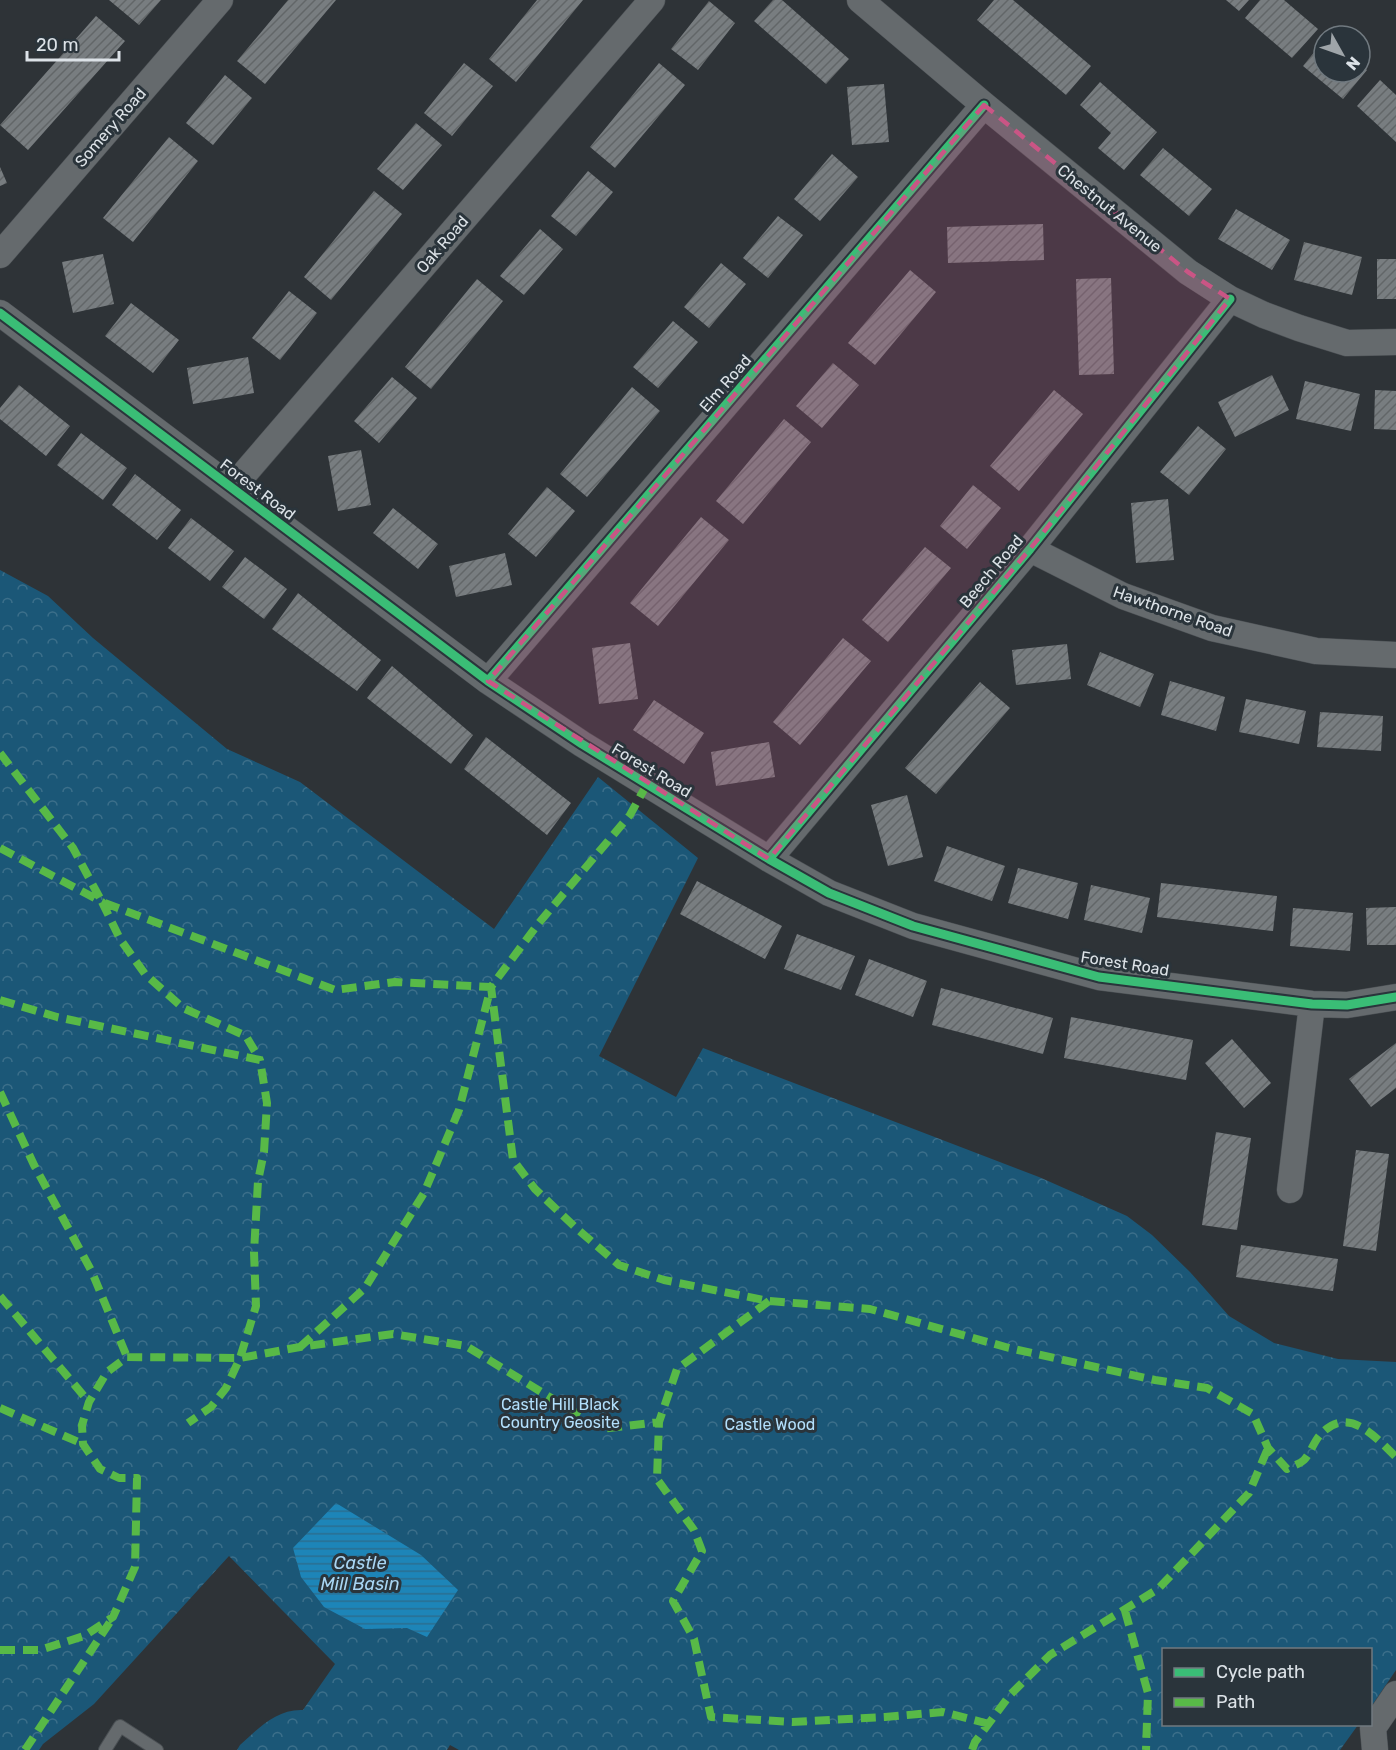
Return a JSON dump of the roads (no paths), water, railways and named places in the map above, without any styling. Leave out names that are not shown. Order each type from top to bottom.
[{"type":"street","name":"Somery Road","points":[[0,255],[220,0]]},
{"type":"street","name":"Oak Road","points":[[232,488],[652,0]]},
{"type":"street","name":"Chestnut Avenue","points":[[860,0],[1188,272],[1230,298],[1264,315],[1347,343],[1396,342]]},
{"type":"street","name":"Elm Road","points":[[489,681],[984,105]]},
{"type":"street","name":"Beech Road","points":[[769,859],[1030,549],[1230,298]]},
{"type":"street","name":"Forest Road","points":[[0,313],[489,681],[582,744],[769,859],[829,893],[913,926],[1099,977],[1312,1004],[1347,1005],[1396,997]]},
{"type":"street","name":"Hawthorne Road","points":[[1030,549],[1123,596],[1212,628],[1316,651],[1396,655]]},
{"type":"street","points":[[1290,1190],[1312,1004]]},
{"type":"street","points":[[1374,1739],[1396,1694]]},
{"type":"lane","points":[[105,1750],[120,1726],[157,1750]]},
{"type":"water","name":"Castle Mill Basin","points":[[336,1503],[421,1555],[458,1590],[427,1637],[407,1628],[365,1629],[324,1607],[301,1577],[293,1548]]},
{"type":"park label","name":"Castle Hill Black Country Geosite","points":[[560,1413]]},
{"type":"park label","name":"Castle Wood","points":[[770,1424]]}]
